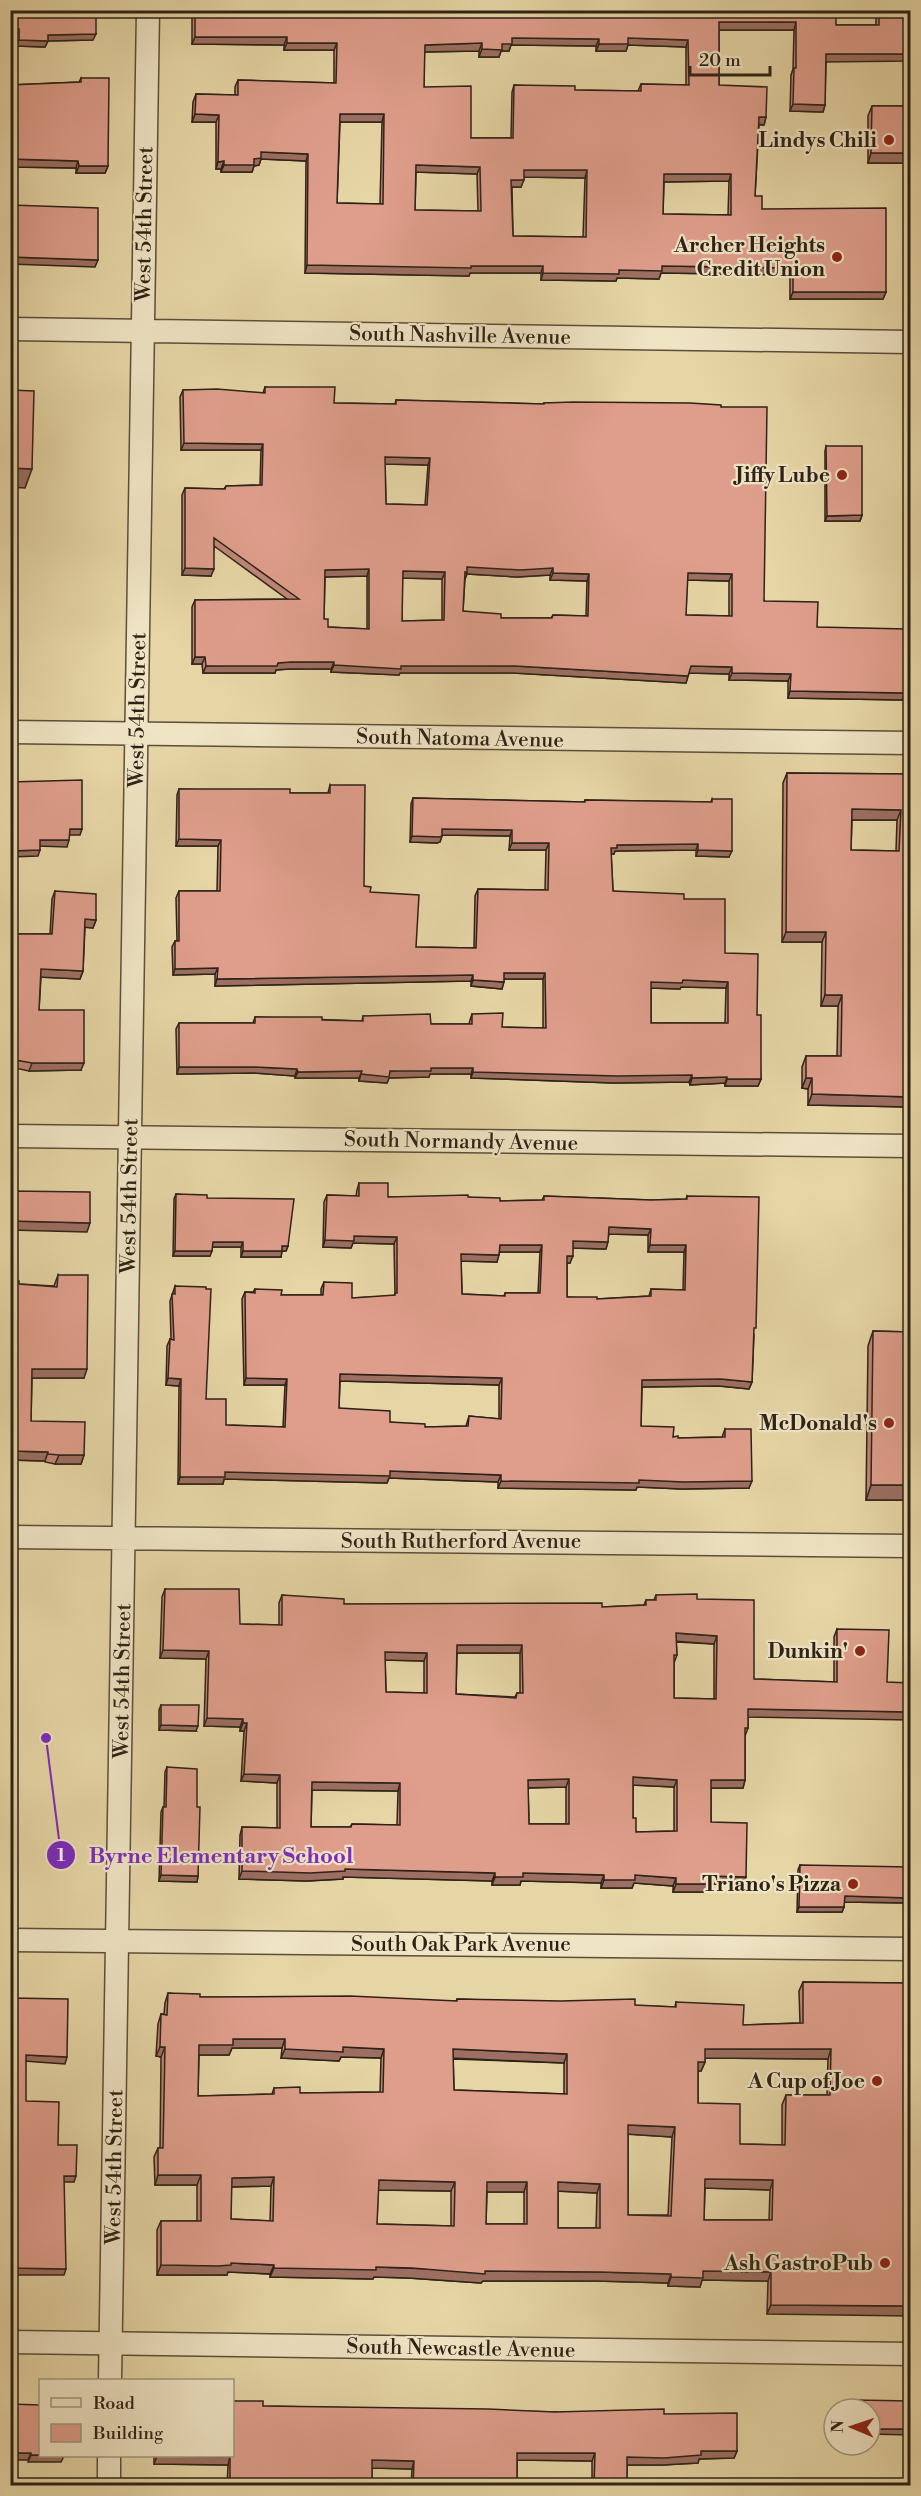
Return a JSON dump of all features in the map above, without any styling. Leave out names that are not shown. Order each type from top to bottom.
[{"type":"street","name":"West 54th Street","points":[[110,2379],[148,10]]},
{"type":"street","name":"South Nashville Avenue","points":[[10,329],[910,342]]},
{"type":"street","name":"South Natoma Avenue","points":[[10,732],[910,743]]},
{"type":"street","name":"South Normandy Avenue","points":[[10,1136],[910,1146]]},
{"type":"street","name":"South Rutherford Avenue","points":[[10,1537],[910,1546]]},
{"type":"street","name":"South Oak Park Avenue","points":[[10,1940],[910,1949]]},
{"type":"street","name":"South Newcastle Avenue","points":[[10,2342],[910,2354]]},
{"type":"street","points":[[109,2457],[109,2486]]},
{"type":"building","points":[[10,10],[96,10],[96,34],[48,35],[48,41],[19,40],[19,29],[10,29]]},
{"type":"building","points":[[195,10],[818,10],[817,14],[836,15],[836,25],[879,25],[879,10],[910,10],[910,54],[826,54],[825,105],[793,104],[796,22],[719,22],[719,85],[767,87],[766,117],[759,117],[755,196],[762,196],[762,209],[886,208],[886,292],[793,292],[793,268],[662,266],[662,271],[619,270],[619,274],[543,273],[543,266],[471,266],[471,268],[307,265],[308,154],[261,152],[261,158],[254,159],[254,165],[224,165],[224,161],[218,162],[219,115],[195,114],[196,94],[238,95],[238,80],[336,83],[337,43],[287,43],[287,37],[195,37]],"holes":[[[512,38],[599,39],[599,44],[628,44],[628,38],[688,40],[689,85],[641,84],[641,91],[575,90],[575,86],[514,85],[513,138],[471,138],[471,86],[424,87],[425,45],[482,43],[482,49],[502,50],[502,44],[512,44]],[[340,114],[384,114],[383,204],[337,203]],[[416,165],[480,167],[481,211],[415,210]],[[524,170],[587,170],[586,237],[513,236],[511,180],[524,180]],[[664,174],[731,174],[731,215],[663,214]]]},
{"type":"building","points":[[81,78],[109,78],[108,166],[79,166],[78,161],[10,159],[10,85],[81,82]]},
{"type":"building","name":"Lindys Chili","points":[[872,106],[910,106],[910,153],[871,153]]},
{"type":"building","points":[[10,205],[98,208],[98,260],[10,257]]},
{"type":"building","points":[[265,387],[335,387],[334,403],[396,404],[396,400],[544,404],[573,402],[690,403],[721,405],[721,407],[767,407],[764,601],[818,602],[817,627],[906,629],[906,652],[910,652],[910,673],[905,673],[905,693],[790,691],[791,674],[732,673],[732,667],[691,666],[688,676],[515,666],[401,666],[401,669],[334,665],[334,662],[291,662],[278,663],[277,666],[206,666],[205,657],[195,657],[195,600],[299,599],[214,538],[214,569],[185,568],[185,488],[225,489],[226,486],[262,485],[263,444],[184,443],[183,390],[217,389],[265,393]],"holes":[[[385,457],[430,458],[427,505],[386,504]],[[467,567],[520,570],[553,568],[553,573],[589,574],[588,616],[553,615],[552,618],[501,618],[501,614],[463,611],[465,572],[467,573]],[[369,569],[369,629],[328,627],[328,619],[324,619],[325,570]],[[403,571],[445,572],[444,620],[402,621]],[[688,573],[732,574],[732,616],[686,615]]]},
{"type":"building","points":[[10,390],[34,391],[32,469],[10,468]]},
{"type":"building","name":"Jiffy Lube","points":[[826,446],[862,446],[862,515],[827,516]]},
{"type":"building","points":[[787,773],[910,774],[910,1097],[812,1094],[812,1078],[806,1078],[806,1056],[841,1056],[842,995],[825,995],[826,932],[786,932]],"holes":[[[852,809],[901,810],[899,851],[851,850]]]},
{"type":"building","points":[[82,780],[82,829],[70,829],[69,840],[40,840],[40,850],[10,851],[10,782]]},
{"type":"building","points":[[330,785],[365,785],[364,886],[371,887],[370,892],[419,895],[416,947],[476,948],[478,889],[548,890],[549,843],[512,843],[512,830],[442,829],[442,836],[439,837],[412,836],[413,798],[585,802],[585,800],[712,802],[712,799],[732,799],[732,851],[698,850],[698,844],[617,845],[617,848],[611,848],[613,891],[684,894],[684,899],[725,899],[725,953],[758,954],[757,1015],[761,1015],[761,1079],[692,1078],[692,1075],[617,1076],[473,1072],[473,1068],[390,1071],[389,1077],[361,1074],[362,1071],[298,1072],[297,1069],[255,1067],[179,1067],[179,1023],[255,1023],[255,1017],[322,1017],[322,1020],[363,1021],[363,1016],[430,1014],[431,1024],[472,1024],[472,1014],[503,1013],[502,1027],[546,1028],[545,973],[504,973],[504,982],[473,980],[473,975],[217,979],[218,968],[175,969],[175,941],[179,941],[179,891],[220,891],[221,840],[179,839],[179,789],[290,789],[290,793],[330,793]],"holes":[[[683,980],[728,982],[728,1023],[651,1023],[651,982],[682,983]]]},
{"type":"building","points":[[55,891],[96,894],[96,920],[85,919],[83,971],[41,969],[39,1010],[84,1010],[84,1063],[32,1063],[10,1059],[10,934],[52,934]]},
{"type":"building","points":[[359,1183],[388,1183],[388,1197],[468,1195],[468,1197],[500,1198],[500,1201],[544,1200],[544,1196],[651,1200],[687,1199],[687,1196],[759,1197],[756,1328],[754,1328],[752,1382],[721,1379],[642,1380],[641,1426],[674,1427],[673,1437],[678,1436],[678,1438],[725,1437],[725,1429],[751,1429],[752,1481],[639,1480],[639,1483],[501,1481],[501,1475],[390,1471],[390,1476],[225,1472],[225,1477],[180,1477],[181,1379],[168,1378],[170,1339],[174,1340],[172,1294],[175,1294],[175,1286],[211,1289],[206,1399],[226,1399],[226,1425],[285,1427],[287,1379],[246,1378],[245,1292],[255,1293],[255,1289],[282,1290],[281,1295],[323,1295],[324,1282],[352,1283],[352,1298],[395,1295],[397,1293],[397,1237],[354,1236],[354,1241],[325,1240],[327,1195],[359,1196]],"holes":[[[609,1227],[651,1229],[650,1245],[686,1245],[685,1290],[651,1289],[651,1296],[597,1299],[597,1297],[567,1297],[567,1256],[573,1256],[573,1241],[608,1242]],[[500,1245],[542,1245],[540,1293],[505,1293],[505,1296],[462,1294],[461,1254],[499,1255]],[[340,1374],[502,1378],[501,1419],[469,1416],[468,1426],[425,1427],[425,1424],[390,1422],[390,1411],[339,1408]]]},
{"type":"building","points":[[10,1191],[90,1192],[90,1223],[10,1221]]},
{"type":"building","points":[[176,1194],[207,1195],[207,1198],[294,1199],[288,1246],[282,1246],[282,1251],[243,1251],[243,1242],[213,1242],[212,1251],[175,1251]]},
{"type":"building","points":[[58,1275],[88,1275],[87,1369],[32,1369],[31,1421],[85,1422],[84,1455],[10,1451],[10,1281],[19,1281],[19,1284],[57,1287]]},
{"type":"building","name":"McDonald's","points":[[873,1331],[910,1332],[910,1485],[871,1485]]},
{"type":"building","points":[[165,1589],[239,1589],[240,1624],[282,1625],[282,1595],[344,1599],[344,1604],[602,1603],[602,1607],[646,1605],[646,1600],[656,1600],[656,1595],[697,1594],[697,1599],[754,1600],[754,1679],[837,1682],[837,1629],[889,1630],[887,1682],[910,1683],[910,1712],[748,1709],[748,1728],[745,1728],[745,1780],[711,1780],[711,1822],[747,1823],[746,1877],[709,1876],[709,1884],[676,1884],[676,1878],[635,1875],[635,1880],[604,1880],[604,1875],[569,1874],[523,1873],[523,1877],[495,1877],[495,1873],[345,1869],[345,1871],[310,1873],[242,1871],[242,1827],[280,1828],[280,1775],[244,1774],[247,1723],[243,1723],[243,1719],[207,1718],[209,1651],[163,1650]],"holes":[[[676,1633],[717,1636],[716,1699],[674,1698],[674,1655],[677,1655]],[[457,1645],[522,1645],[523,1693],[517,1693],[516,1698],[456,1694]],[[385,1652],[427,1653],[427,1693],[386,1692]],[[633,1777],[677,1780],[677,1831],[636,1832],[636,1818],[633,1818]],[[569,1779],[569,1824],[529,1824],[528,1780]],[[312,1782],[400,1783],[400,1825],[352,1824],[351,1827],[311,1827]]]},
{"type":"building","points":[[161,1705],[199,1705],[198,1726],[161,1725]]},
{"type":"building","points":[[167,1767],[197,1769],[197,1807],[200,1807],[198,1876],[161,1875]]},
{"type":"building","name":"Triano's Pizza","points":[[800,1865],[910,1867],[910,1898],[845,1896],[844,1907],[799,1907]]},
{"type":"building","points":[[803,1982],[910,1983],[910,2306],[771,2305],[771,2272],[703,2271],[703,2278],[671,2277],[671,2274],[599,2272],[485,2271],[485,2274],[412,2268],[376,2267],[376,2270],[274,2268],[274,2265],[231,2263],[231,2265],[218,2266],[161,2265],[161,2221],[201,2221],[201,2175],[158,2175],[158,2148],[163,2148],[165,2047],[160,2047],[161,2014],[167,2015],[168,1993],[200,1994],[200,1997],[350,1996],[457,2001],[457,1999],[561,2001],[635,1999],[635,2005],[676,2007],[676,2002],[744,2005],[743,2025],[803,2023]],"holes":[[[233,2039],[285,2039],[285,2049],[343,2052],[343,2047],[384,2049],[383,2092],[300,2093],[300,2087],[274,2088],[274,2094],[198,2096],[199,2045],[233,2045]],[[453,2049],[567,2054],[567,2094],[454,2090]],[[705,2049],[831,2049],[830,2095],[786,2095],[785,2145],[740,2144],[740,2104],[698,2103],[698,2062],[705,2062]],[[628,2125],[675,2127],[671,2216],[628,2215]],[[274,2177],[273,2221],[231,2219],[232,2178]],[[705,2179],[773,2180],[772,2220],[704,2220]],[[379,2180],[455,2182],[454,2226],[377,2224]],[[487,2182],[527,2182],[527,2224],[486,2224]],[[558,2182],[600,2184],[600,2228],[558,2228]]]},
{"type":"building","points":[[10,1998],[68,1999],[67,2057],[26,2055],[26,2101],[59,2102],[58,2145],[77,2145],[76,2176],[64,2176],[66,2269],[10,2268]]},
{"type":"building","points":[[882,2400],[910,2401],[910,2429],[882,2429]]},
{"type":"building","points":[[234,2401],[263,2401],[263,2406],[555,2412],[664,2409],[664,2414],[737,2413],[737,2451],[701,2451],[701,2455],[664,2458],[627,2457],[627,2486],[594,2486],[595,2453],[517,2453],[517,2486],[413,2486],[414,2461],[372,2460],[372,2486],[230,2486],[230,2457],[234,2457]]},
{"type":"building","points":[[10,2404],[39,2405],[39,2455],[10,2453]]},
{"type":"place","name":"Lindys Chili","points":[[889,140]]},
{"type":"place","name":"Archer Heights Credit Union","points":[[837,257]]},
{"type":"place","name":"Jiffy Lube","points":[[842,475]]},
{"type":"place","name":"McDonald's","points":[[889,1423]]},
{"type":"place","name":"Dunkin'","points":[[860,1651]]},
{"type":"place","name":"Byrne Elementary School","points":[[46,1738]]},
{"type":"place","name":"Triano's Pizza","points":[[853,1884]]},
{"type":"place","name":"A Cup of Joe","points":[[877,2081]]},
{"type":"place","name":"Ash GastroPub","points":[[885,2263]]}]
